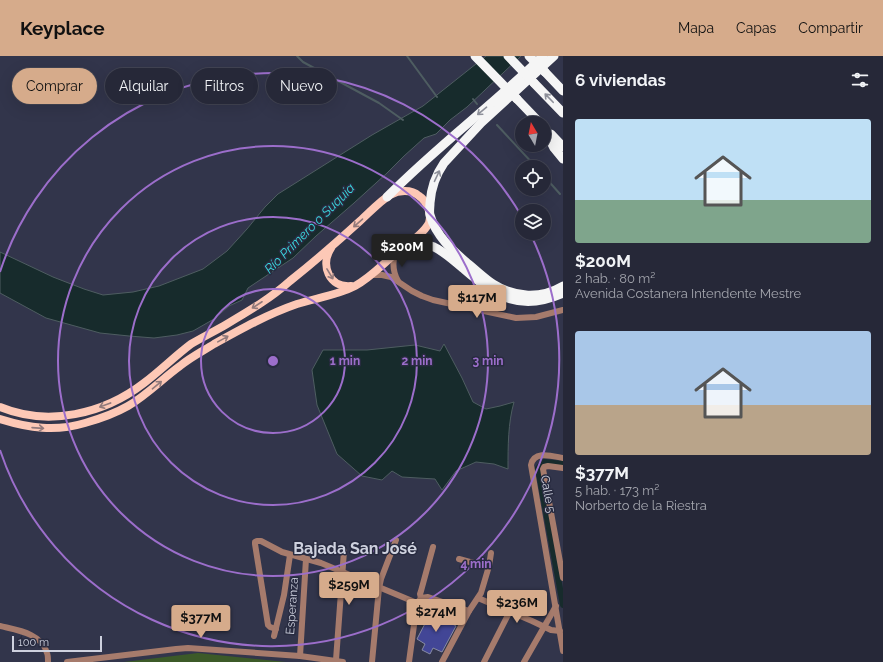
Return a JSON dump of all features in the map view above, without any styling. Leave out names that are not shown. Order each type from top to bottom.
[{"type":"highway","points":[[475,56],[533,116]]},
{"type":"highway","points":[[508,56],[563,113]]},
{"type":"highway","points":[[529,56],[563,91]]},
{"type":"highway","points":[[387,197],[405,178],[514,84],[543,56]]},
{"type":"highway","points":[[554,56],[481,123],[444,163],[431,190],[430,214],[439,234],[448,245],[487,280],[500,288],[514,294],[530,296],[550,292],[563,286]]},
{"type":"highway","points":[[551,135],[563,147]]},
{"type":"highway","points":[[551,142],[563,159]]},
{"type":"highway","points":[[407,245],[422,244],[434,247],[480,283],[493,292],[506,298],[521,302],[539,301],[555,297],[563,293]]},
{"type":"main road","points":[[0,407],[21,414],[50,417],[68,416],[83,413],[122,398],[144,384],[191,345],[242,315],[280,290],[387,197],[397,192],[414,192],[425,202],[430,214],[429,222],[424,229],[371,275],[348,289],[295,305],[245,327],[190,359],[138,399],[122,409],[84,424],[58,428],[29,427],[0,419]]},
{"type":"main road","points":[[335,243],[329,250],[326,257],[328,273],[333,280],[343,286],[352,286],[359,283]]},
{"type":"street","points":[[396,254],[393,267],[399,282]]},
{"type":"street","points":[[371,275],[386,275],[391,277],[412,291],[433,300],[516,318],[536,317],[563,310]]},
{"type":"street","name":"Calle 5","points":[[563,458],[541,455],[536,456],[532,460],[531,465],[563,651]]},
{"type":"street","points":[[563,468],[548,466],[544,467],[543,470],[561,558],[563,578]]},
{"type":"street","points":[[372,662],[379,588],[396,540]]},
{"type":"street","points":[[290,555],[285,588],[275,633],[268,625],[255,544],[257,541],[261,541],[290,555],[322,563],[379,588],[419,601],[428,597],[469,611]]},
{"type":"street","points":[[409,662],[421,591],[433,547]]},
{"type":"street","points":[[336,660],[344,551]]},
{"type":"street","points":[[442,662],[469,611],[481,593],[491,554]]},
{"type":"street","name":"Esperanza","points":[[300,656],[306,559]]},
{"type":"street","points":[[459,559],[488,567]]},
{"type":"street","points":[[478,598],[532,620],[543,627],[554,631],[560,631]]},
{"type":"street","points":[[524,662],[556,606]]},
{"type":"street","points":[[484,662],[510,611]]},
{"type":"street","points":[[0,626],[30,634],[39,640],[47,652],[48,662]]},
{"type":"street","points":[[67,662],[176,648],[300,656],[343,662]]},
{"type":"green space","points":[[198,653],[286,662],[124,662]]},
{"type":"water","name":"Río Primero o Suquía","points":[[486,56],[521,56],[436,134],[424,138],[293,258],[248,288],[242,300],[229,306],[214,319],[193,331],[154,338],[100,333],[46,318],[0,293],[0,252],[53,277],[103,295],[133,292],[159,286],[203,269],[227,251],[278,194],[372,135],[423,106]]},
{"type":"water","points":[[444,344],[473,402],[486,409],[514,402],[509,426],[508,469],[494,464],[476,462],[456,471],[442,490],[435,479],[402,477],[392,471],[382,480],[362,476],[337,454],[317,405],[312,370],[323,350],[367,350],[415,345],[440,351]]},
{"type":"building","points":[[431,612],[456,626],[442,652],[433,648],[430,654],[422,650],[425,644],[417,639]]},
{"type":"waterway","points":[[297,56],[303,62],[379,103],[403,120]]},
{"type":"waterway","points":[[407,56],[437,97]]},
{"type":"waterway","points":[[473,99],[477,104]]},
{"type":"waterway","points":[[497,125],[530,160]]},
{"type":"waterway","points":[[551,184],[560,194]]},
{"type":"waterway","points":[[563,464],[544,462],[538,468],[563,605]]},
{"type":"district","name":"Bajada San José","points":[[355,548]]}]
